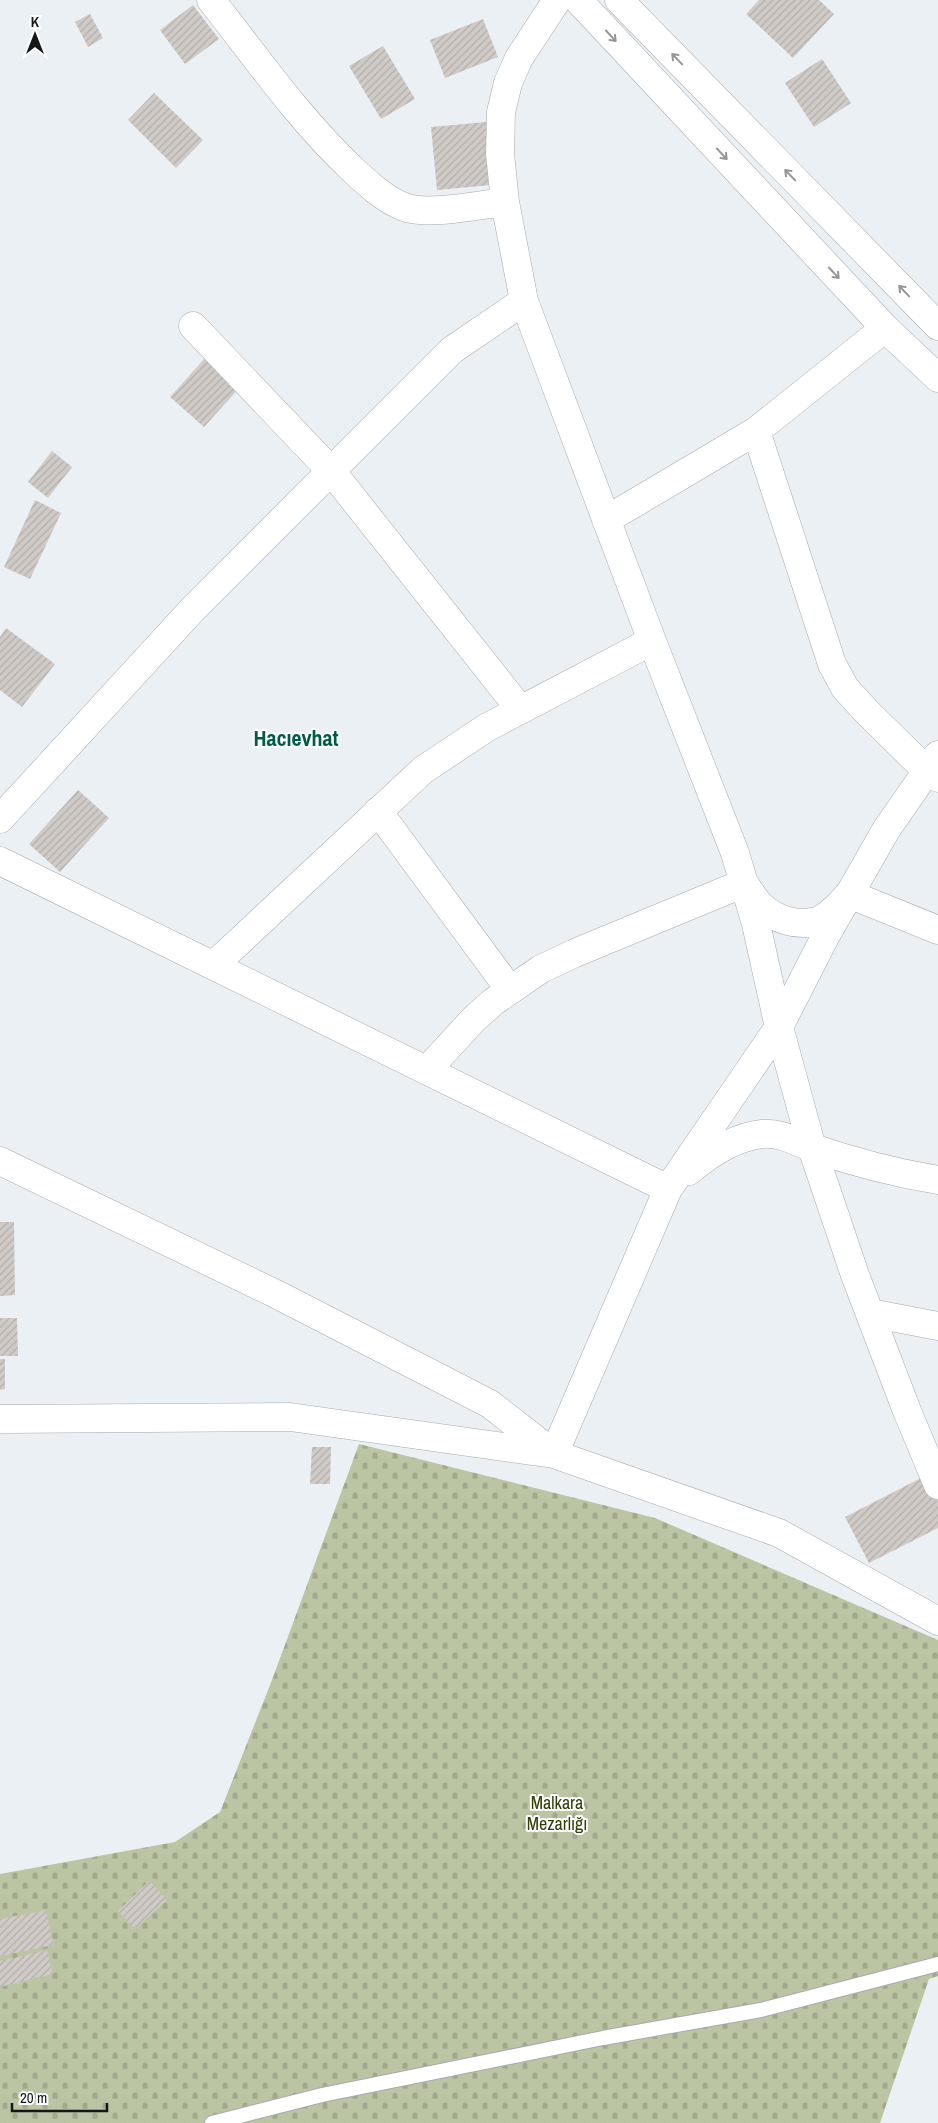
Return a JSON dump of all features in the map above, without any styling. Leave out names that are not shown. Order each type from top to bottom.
[{"type":"street","points":[[211,0],[320,136],[361,178],[384,196],[405,208],[426,211],[505,202]]},
{"type":"street","points":[[557,0],[519,58],[508,83],[501,112],[500,132],[505,202],[524,301],[652,641],[735,853],[756,924],[779,1027],[812,1148],[870,1313],[907,1411],[938,1485]]},
{"type":"street","points":[[578,0],[885,328],[938,378]]},
{"type":"street","points":[[619,0],[938,326]]},
{"type":"street","points":[[0,819],[192,610],[452,350],[524,301]]},
{"type":"street","points":[[193,326],[332,472],[520,709]]},
{"type":"street","points":[[606,520],[756,430],[885,328]]},
{"type":"street","points":[[554,1454],[668,1188],[779,1027],[849,894],[886,830],[934,767],[860,706],[845,688],[832,664],[756,430]]},
{"type":"street","points":[[214,965],[423,770],[486,728],[652,641]]},
{"type":"street","points":[[378,811],[510,990]]},
{"type":"street","points":[[0,861],[668,1188]]},
{"type":"street","points":[[744,883],[761,906],[777,918],[796,923],[816,921],[833,911],[849,894]]},
{"type":"street","points":[[427,1070],[473,1020],[510,990],[541,969],[744,883]]},
{"type":"street","points":[[849,894],[938,930]]},
{"type":"street","points":[[668,1188],[703,1159],[726,1146],[748,1136],[776,1134],[812,1148],[884,1169],[938,1180]]},
{"type":"street","points":[[0,1161],[276,1294],[490,1404],[554,1454]]},
{"type":"street","points":[[870,1313],[938,1326]]},
{"type":"street","points":[[0,1419],[290,1417],[554,1454],[779,1533],[938,1621]]},
{"type":"lane","points":[[212,2123],[332,2093],[603,2038],[761,2010],[938,1964]]},
{"type":"green space","name":"Malkara Mezarlığı","points":[[359,1444],[655,1518],[938,1640],[938,1976],[929,1979],[880,2123],[0,2123],[0,1874],[175,1842],[220,1812],[272,1680]]},
{"type":"building","points":[[759,0],[819,0],[834,14],[793,58],[746,14]]},
{"type":"building","points":[[193,5],[219,39],[185,64],[160,30]]},
{"type":"building","points":[[90,14],[103,38],[88,47],[75,22]]},
{"type":"building","points":[[483,19],[498,57],[445,78],[430,40]]},
{"type":"building","points":[[383,46],[415,99],[381,119],[349,66]]},
{"type":"building","points":[[822,59],[851,103],[814,127],[785,83]]},
{"type":"building","points":[[154,93],[203,140],[176,168],[128,120]]},
{"type":"building","points":[[486,122],[491,185],[437,190],[431,127]]},
{"type":"building","points":[[207,356],[241,386],[204,427],[170,397]]},
{"type":"building","points":[[52,451],[72,467],[48,498],[28,482]]},
{"type":"building","points":[[35,500],[61,513],[30,579],[4,567]]},
{"type":"building","points":[[6,628],[55,664],[22,707],[0,690],[0,637]]},
{"type":"building","points":[[78,790],[109,818],[60,872],[29,844]]},
{"type":"building","points":[[0,1222],[14,1222],[15,1295],[0,1296]]},
{"type":"building","points":[[0,1318],[17,1318],[18,1356],[0,1356]]},
{"type":"building","points":[[0,1359],[5,1359],[5,1389],[0,1390]]},
{"type":"building","points":[[312,1447],[331,1447],[330,1484],[310,1484]]},
{"type":"building","points":[[925,1476],[938,1502],[938,1528],[869,1563],[845,1517]]},
{"type":"building","points":[[149,1881],[167,1900],[135,1929],[118,1911]]},
{"type":"building","points":[[46,1910],[53,1945],[0,1956],[0,1919]]},
{"type":"building","points":[[47,1950],[53,1974],[0,1987],[0,1961]]},
{"type":"district","name":"Hacıevhat","points":[[296,738]]}]
